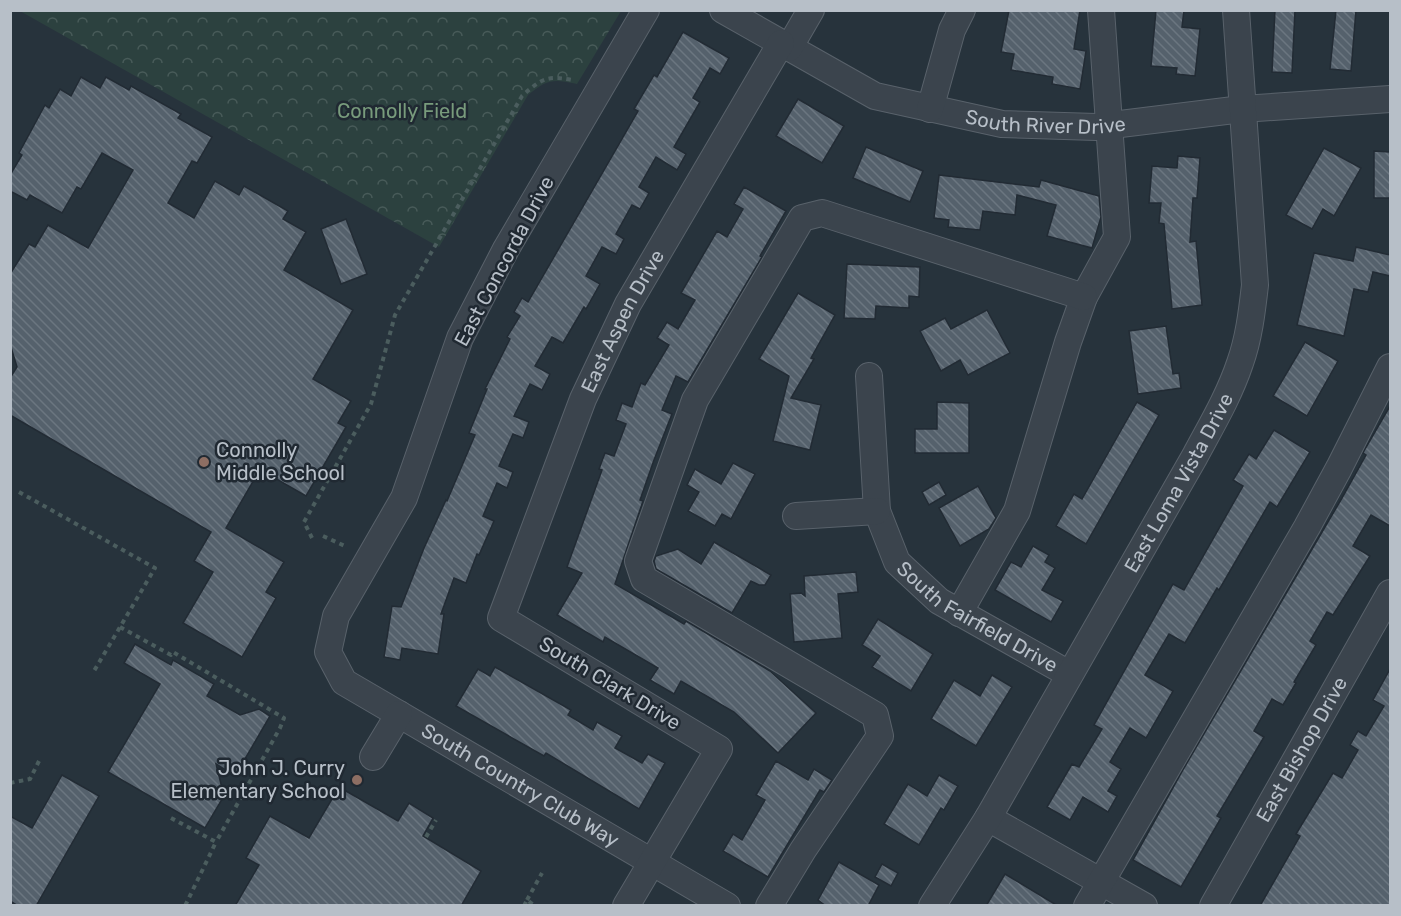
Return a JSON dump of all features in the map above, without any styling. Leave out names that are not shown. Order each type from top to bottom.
[{"type":"street","name":"East Concorda Drive","points":[[328,652],[336,616],[404,498],[460,338],[506,249],[646,10]]},
{"type":"street","name":"South River Drive","points":[[723,10],[875,96],[1002,124],[1096,127],[1242,109],[1390,99]]},
{"type":"street","name":"East Aspen Drive","points":[[501,618],[584,399],[628,304],[785,46],[811,10]]},
{"type":"street","points":[[930,109],[952,30],[962,10]]},
{"type":"street","points":[[959,613],[1017,511],[1068,342],[1084,297],[1117,237],[1101,10]]},
{"type":"street","name":"East Loma Vista Drive","points":[[932,906],[988,818],[1195,456],[1241,363],[1250,324],[1255,285],[1236,10]]},
{"type":"street","points":[[768,906],[880,736],[875,715],[644,579],[638,561],[695,400],[802,218],[822,213],[1084,297]]},
{"type":"street","points":[[1087,906],[1307,527],[1390,366]]},
{"type":"street","name":"South Fairfield Drive","points":[[869,376],[877,511],[897,562],[939,602],[1069,674]]},
{"type":"street","points":[[796,516],[877,511]]},
{"type":"street","name":"East Bishop Drive","points":[[1213,906],[1390,593]]},
{"type":"street","name":"South Clark Drive","points":[[501,618],[719,749],[651,862]]},
{"type":"street","name":"South Country Club Way","points":[[328,652],[344,682],[727,906]]},
{"type":"street","points":[[373,757],[399,714]]},
{"type":"street","points":[[988,818],[1144,906]]},
{"type":"street","points":[[626,906],[651,862]]},
{"type":"path","points":[[312,538],[304,522],[371,404],[395,315],[522,96],[541,80],[555,76],[573,80]]},
{"type":"path","points":[[20,492],[155,568],[94,672]]},
{"type":"path","points":[[323,536],[345,546]]},
{"type":"path","points":[[120,627],[171,655],[172,652],[284,718],[216,842],[185,906]]},
{"type":"path","points":[[10,783],[30,779],[40,759]]},
{"type":"path","points":[[171,818],[216,842]]},
{"type":"path","points":[[426,837],[436,820]]},
{"type":"path","points":[[524,906],[542,873]]},
{"type":"path","points":[[527,900],[535,906]]},
{"type":"green space","name":"Connolly Field","points":[[621,10],[577,84],[562,81],[546,83],[528,95],[439,247],[20,11]]},
{"type":"building","points":[[1009,10],[1080,10],[1074,49],[1086,51],[1080,89],[1052,84],[1053,77],[1011,70],[1014,54],[1001,52]]},
{"type":"building","points":[[1156,10],[1184,10],[1182,27],[1200,29],[1195,76],[1176,74],[1177,68],[1151,66]]},
{"type":"building","points":[[1275,10],[1295,10],[1292,73],[1272,72]]},
{"type":"building","points":[[1336,10],[1356,10],[1351,71],[1330,69]]},
{"type":"building","points":[[683,32],[729,58],[720,74],[710,68],[693,98],[700,102],[674,147],[686,154],[677,170],[656,157],[639,187],[649,193],[640,209],[632,205],[616,234],[624,239],[616,254],[602,247],[586,276],[600,284],[586,309],[584,307],[563,343],[552,337],[535,366],[550,374],[542,390],[530,384],[514,416],[529,422],[523,438],[513,434],[499,466],[513,472],[507,488],[497,483],[483,516],[494,521],[479,555],[477,554],[466,583],[454,578],[441,614],[444,614],[438,654],[402,648],[400,660],[384,657],[392,606],[401,607],[424,548],[475,435],[469,433],[487,389],[485,389],[510,339],[507,337],[520,316],[514,312],[522,298],[528,302],[638,111],[634,109],[654,75],[657,77]]},
{"type":"building","points":[[81,77],[100,88],[106,77],[129,90],[131,86],[181,114],[178,118],[212,137],[197,163],[192,161],[168,203],[194,218],[215,181],[239,195],[244,186],[288,211],[283,219],[306,232],[284,270],[353,310],[313,379],[351,401],[338,423],[346,427],[306,496],[261,470],[226,528],[284,562],[266,592],[276,598],[242,657],[183,623],[213,572],[194,561],[211,532],[10,415],[10,378],[17,367],[10,344],[10,274],[29,244],[35,247],[48,225],[88,248],[133,170],[102,153],[81,189],[77,187],[62,213],[30,195],[27,200],[10,191],[10,175],[45,105],[49,108],[60,89],[71,96]]},
{"type":"building","points":[[798,99],[844,126],[822,163],[776,136]]},
{"type":"building","points":[[866,147],[923,171],[910,202],[853,178]]},
{"type":"building","points":[[1324,148],[1361,168],[1334,216],[1323,209],[1312,229],[1286,215]]},
{"type":"building","points":[[1374,151],[1390,152],[1390,198],[1374,198]]},
{"type":"building","points":[[1178,156],[1200,158],[1197,198],[1193,198],[1190,242],[1196,241],[1202,305],[1172,309],[1164,224],[1159,223],[1161,203],[1149,203],[1152,166],[1177,168]]},
{"type":"building","points":[[939,175],[1039,187],[1041,180],[1099,196],[1101,217],[1092,248],[1047,236],[1056,205],[1017,195],[1015,215],[983,211],[980,230],[948,227],[949,220],[934,218]]},
{"type":"building","points":[[744,187],[786,211],[760,256],[762,257],[688,382],[676,376],[662,410],[672,414],[640,500],[643,501],[615,584],[684,624],[686,621],[770,671],[816,713],[778,753],[734,712],[681,681],[674,694],[650,680],[658,668],[605,637],[603,642],[557,615],[582,573],[567,567],[602,470],[599,469],[605,453],[614,456],[626,424],[616,420],[622,403],[632,407],[641,383],[645,385],[669,345],[657,338],[667,322],[678,329],[695,300],[681,293],[717,231],[727,237],[743,209],[734,204]]},
{"type":"building","points":[[346,219],[367,274],[341,284],[321,229]]},
{"type":"building","points":[[1356,247],[1390,255],[1390,276],[1373,272],[1368,292],[1354,289],[1344,336],[1297,325],[1314,253],[1353,261]]},
{"type":"building","points":[[847,264],[920,267],[919,297],[909,296],[909,308],[876,306],[875,319],[844,318]]},
{"type":"building","points":[[798,293],[835,315],[811,358],[814,359],[791,398],[821,405],[810,450],[773,441],[789,376],[759,359]]},
{"type":"building","points":[[987,310],[1010,353],[968,375],[960,360],[941,371],[920,331],[945,318],[951,329]]},
{"type":"building","points":[[1166,326],[1173,374],[1179,373],[1181,388],[1138,394],[1129,331]]},
{"type":"building","points":[[1305,342],[1338,361],[1307,416],[1273,396]]},
{"type":"building","points":[[937,402],[969,403],[969,453],[915,453],[915,429],[937,429]]},
{"type":"building","points":[[1137,402],[1159,415],[1086,544],[1056,526],[1074,494],[1082,499]]},
{"type":"building","points":[[1390,406],[1390,526],[1371,515],[1353,546],[1370,556],[1333,615],[1327,612],[1310,641],[1316,645],[1283,705],[1272,699],[1254,731],[1264,737],[1217,816],[1221,818],[1181,887],[1133,860],[1184,768],[1342,498],[1366,455],[1363,453],[1365,449]]},
{"type":"building","points":[[1274,430],[1310,452],[1277,507],[1270,502],[1185,643],[1169,634],[1145,675],[1173,691],[1146,738],[1130,728],[1110,762],[1121,769],[1108,791],[1117,796],[1108,812],[1083,797],[1070,820],[1047,807],[1072,764],[1079,767],[1102,729],[1094,725],[1173,584],[1184,590],[1243,486],[1233,480],[1249,454],[1256,459]]},
{"type":"building","points":[[733,463],[755,474],[731,519],[722,514],[715,526],[688,511],[699,492],[687,485],[695,469],[721,484]]},
{"type":"building","points":[[939,482],[946,495],[929,505],[922,492]]},
{"type":"building","points":[[978,486],[996,518],[989,529],[960,546],[939,508]]},
{"type":"building","points":[[714,542],[771,575],[765,585],[751,581],[732,613],[656,569],[654,561],[656,556],[678,549],[701,564]]},
{"type":"building","points":[[1033,546],[1049,555],[1045,562],[1055,568],[1042,590],[1063,601],[1051,622],[995,590],[1011,562],[1021,567]]},
{"type":"building","points":[[856,572],[858,592],[838,594],[842,638],[794,642],[790,594],[801,593],[805,596],[804,576]]},
{"type":"building","points":[[878,619],[933,654],[911,691],[872,667],[880,656],[862,645]]},
{"type":"building","points":[[135,644],[171,665],[173,660],[214,684],[207,696],[240,715],[259,709],[270,716],[235,776],[216,764],[224,796],[205,828],[108,772],[160,684],[124,663]]},
{"type":"building","points":[[495,667],[571,710],[568,715],[593,730],[597,722],[622,736],[615,748],[642,763],[648,754],[665,763],[639,809],[546,753],[544,756],[456,706],[478,669],[490,676]]},
{"type":"building","points":[[1390,669],[1390,906],[1260,906],[1300,836],[1296,834],[1333,773],[1342,778],[1358,750],[1350,745],[1358,731],[1366,736],[1384,706],[1373,700]]},
{"type":"building","points":[[992,675],[1012,687],[976,746],[931,719],[954,680],[980,696]]},
{"type":"building","points":[[776,761],[808,780],[814,769],[832,780],[824,792],[820,790],[768,877],[723,851],[733,834],[742,840],[765,800],[756,795]]},
{"type":"building","points":[[62,775],[99,796],[36,906],[18,906],[10,901],[10,816],[32,828]]},
{"type":"building","points":[[939,775],[958,786],[944,810],[941,808],[919,845],[884,824],[908,784],[927,796]]},
{"type":"building","points":[[339,787],[398,821],[409,803],[433,818],[423,836],[481,871],[461,906],[235,906],[259,865],[246,858],[270,816],[309,838]]},
{"type":"building","points":[[839,862],[879,885],[868,906],[826,906],[818,900]]},
{"type":"building","points":[[882,864],[898,873],[891,886],[875,877]]},
{"type":"building","points":[[1005,874],[1058,906],[986,906]]},
{"type":"place","name":"Connolly Middle School","points":[[204,462]]},
{"type":"place","name":"John J. Curry Elementary School","points":[[357,780]]}]
